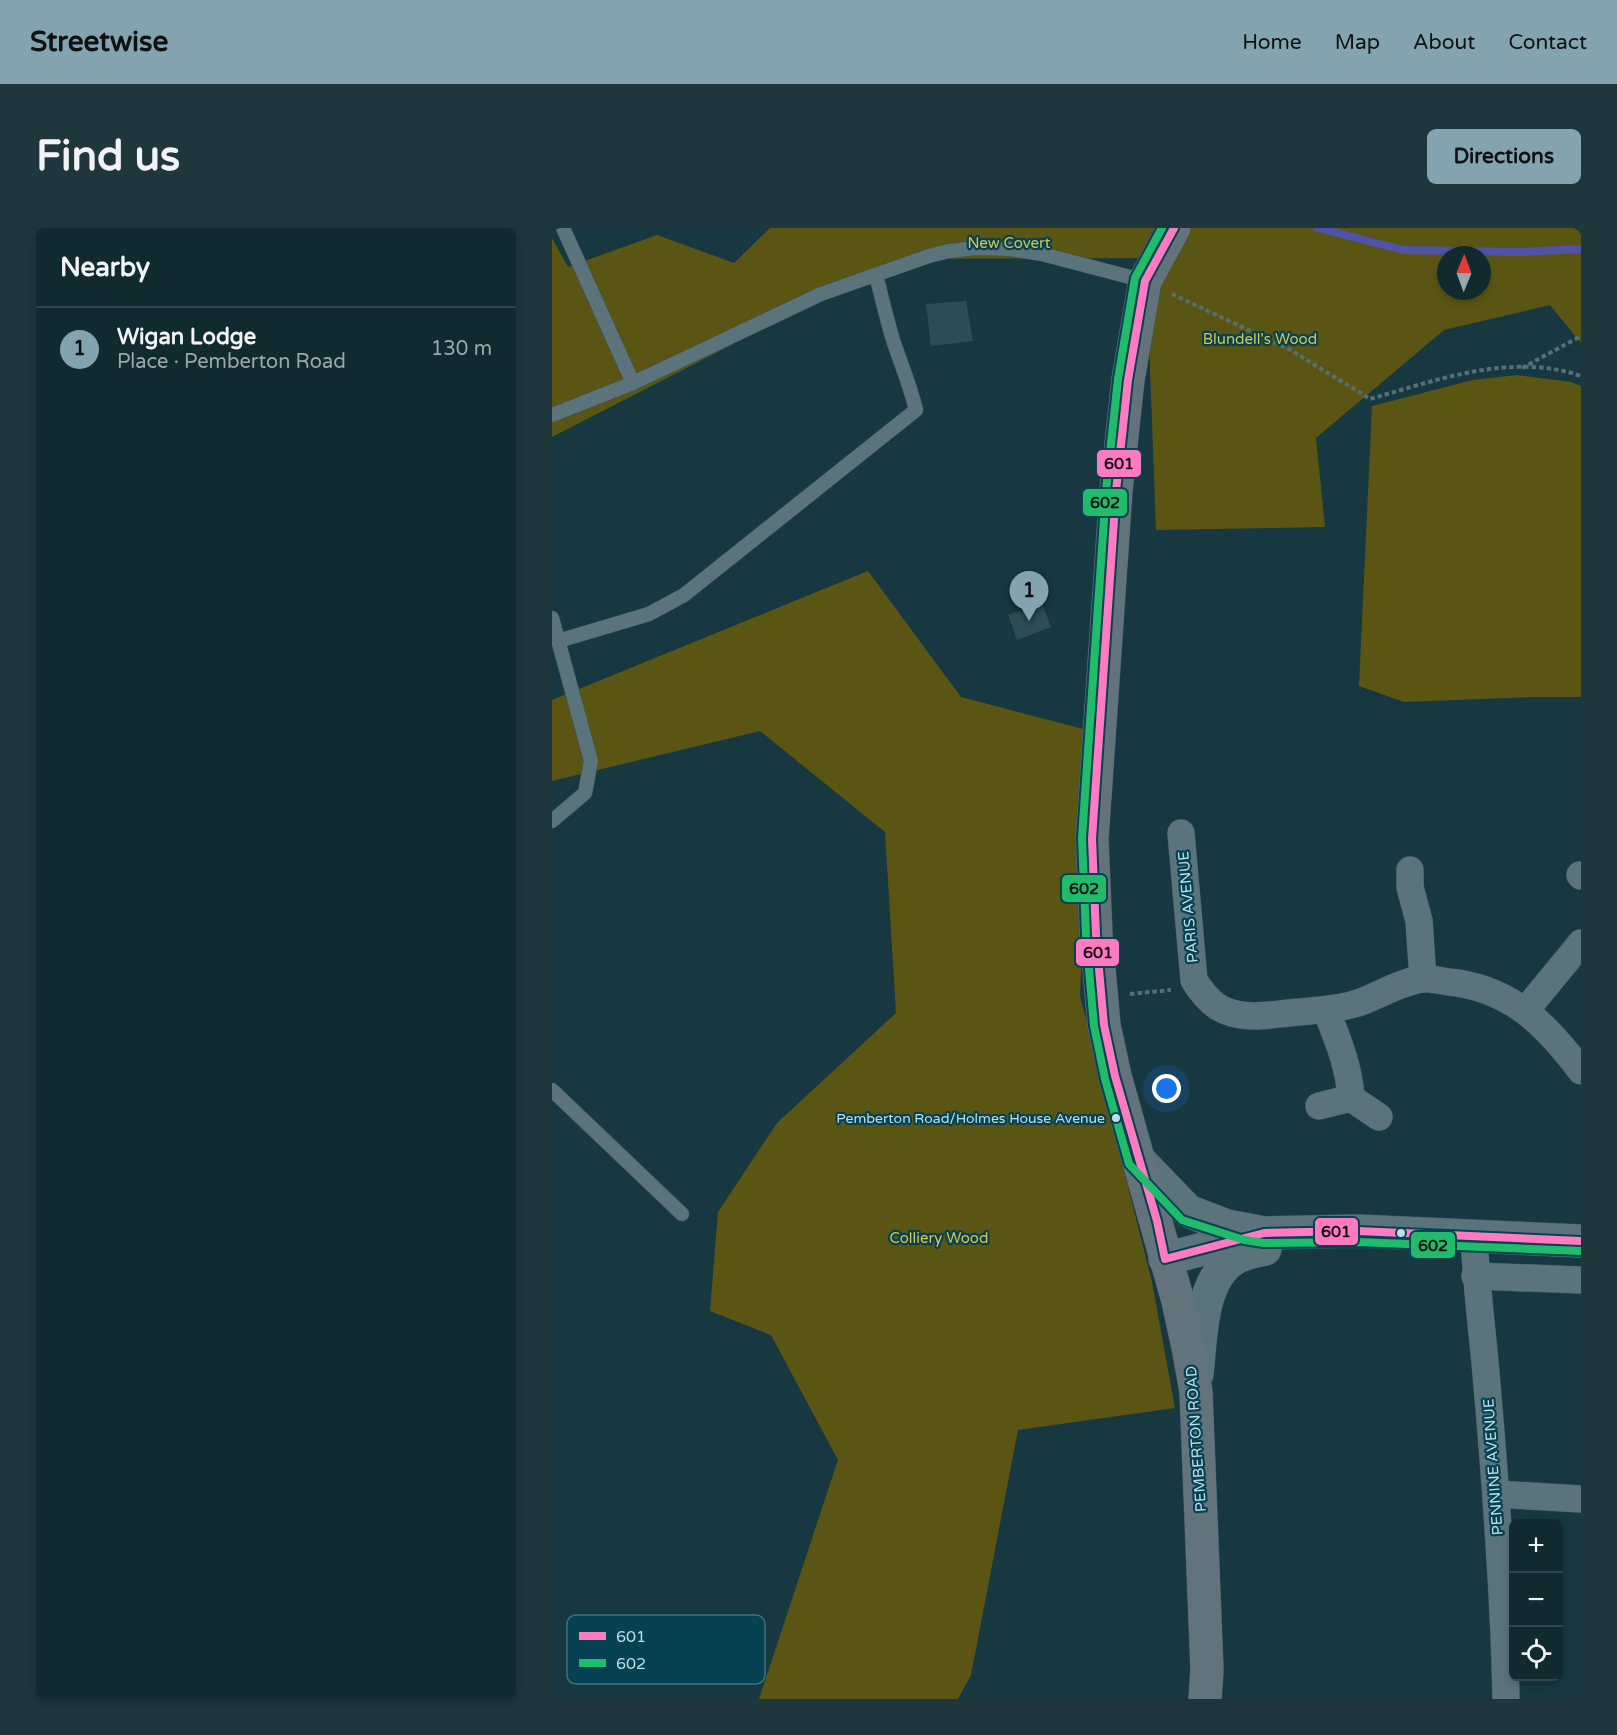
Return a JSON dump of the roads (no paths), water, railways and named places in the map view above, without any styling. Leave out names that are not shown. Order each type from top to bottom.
[{"type":"main road","name":"PEMBERTON ROAD","points":[[1174,228],[1145,281],[1128,380],[1116,491],[1092,839],[1101,1000],[1115,1076],[1157,1221],[1187,1342],[1196,1392],[1207,1670],[1205,1699]]},
{"type":"main road","points":[[1139,1160],[1188,1211],[1227,1226],[1264,1233],[1358,1231],[1581,1241]]},
{"type":"main road","points":[[1196,1392],[1207,1298],[1221,1271],[1233,1259],[1245,1254],[1358,1231]]},
{"type":"main road","points":[[1165,1259],[1264,1233]]},
{"type":"street","name":"PARIS AVENUE","points":[[1182,833],[1194,980],[1198,987],[1218,1007],[1241,1015],[1272,1015],[1326,1010]]},
{"type":"street","points":[[1410,870],[1410,887],[1419,921],[1423,979]]},
{"type":"street","points":[[1526,1010],[1581,943]]},
{"type":"street","points":[[1351,1098],[1345,1057],[1326,1010],[1354,1004],[1423,979],[1463,983],[1494,993],[1526,1010],[1549,1030],[1581,1071]]},
{"type":"street","points":[[1319,1106],[1351,1098],[1379,1118]]},
{"type":"street","name":"PENNINE AVENUE","points":[[1474,1235],[1475,1276],[1496,1494],[1506,1699]]},
{"type":"street","points":[[1475,1276],[1581,1280]]},
{"type":"street","points":[[1496,1494],[1581,1499]]},
{"type":"lane","points":[[562,228],[633,383]]},
{"type":"lane","points":[[552,415],[633,383],[821,294],[928,256],[949,251],[977,248],[1010,249],[1042,254],[1145,281]]},
{"type":"lane","points":[[558,641],[649,614],[684,595],[916,410],[910,383],[900,362],[889,327],[876,276]]},
{"type":"lane","points":[[552,618],[591,761],[585,793],[552,821]]},
{"type":"lane","points":[[552,1090],[681,1214]]},
{"type":"waterway","points":[[1318,228],[1403,250],[1519,252],[1581,249]]},
{"type":"place","name":"Wigan Lodge","points":[[1029,621]]},
{"type":"place","name":"Pemberton Road/Holmes House Avenue","points":[[1116,1118]]},
{"type":"park label","name":"New Covert","points":[[1009,243]]},
{"type":"park label","name":"Blundell's Wood","points":[[1260,339]]},
{"type":"park label","name":"Colliery Wood","points":[[939,1238]]}]
